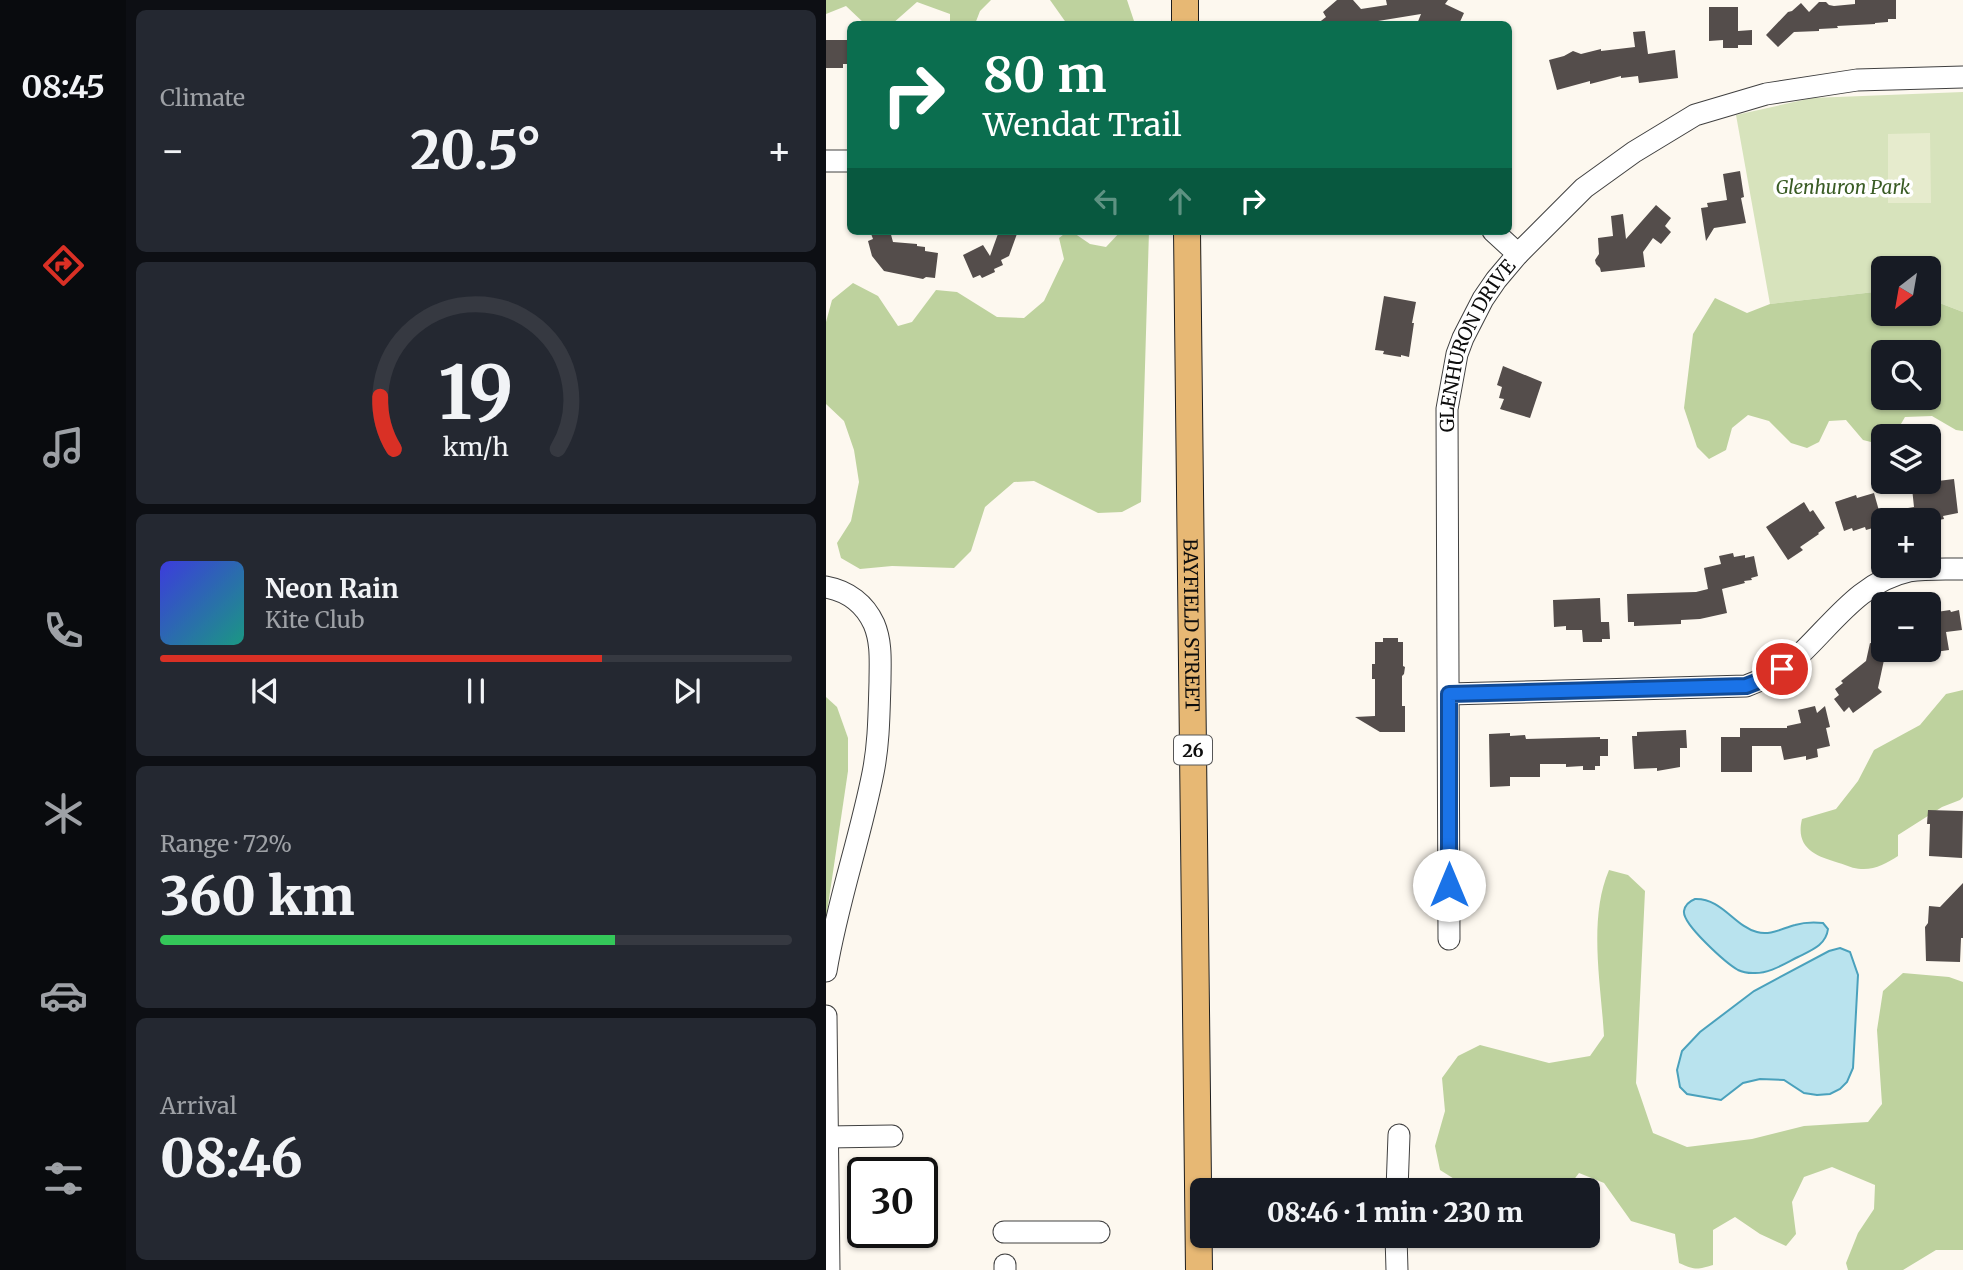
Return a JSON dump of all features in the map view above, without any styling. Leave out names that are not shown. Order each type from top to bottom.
[{"type":"main road","points":[[1185,0],[1185,21]]},
{"type":"main road","name":"BAYFIELD STREET","points":[[1187,235],[1199,1270]]},
{"type":"street","name":"GLENHURON DRIVE","points":[[1449,939],[1447,409],[1457,354],[1472,318],[1496,280],[1518,254],[1584,188],[1634,152],[1695,115],[1766,94],[1857,80],[1963,77]]},
{"type":"street","points":[[826,161],[847,161]]},
{"type":"street","points":[[1497,235],[1518,254]]},
{"type":"street","points":[[1449,694],[1746,686],[1769,677],[1795,659],[1852,602],[1882,581],[1910,571],[1963,569]]},
{"type":"street","points":[[826,587],[846,593],[864,607],[875,626],[880,648],[879,733],[873,772],[831,938],[826,971]]},
{"type":"street","points":[[826,1016],[829,1270]]},
{"type":"street","points":[[1397,1178],[1399,1135]]},
{"type":"street","points":[[827,1137],[891,1136]]},
{"type":"street","points":[[1004,1232],[1099,1232]]},
{"type":"street","points":[[1396,1248],[1397,1270]]},
{"type":"green space","points":[[826,0],[991,0],[980,11],[976,21],[950,21],[950,14],[917,2],[895,21],[862,21],[846,6],[826,14]]},
{"type":"green space","points":[[1050,0],[1127,0],[1134,21],[1065,21]]},
{"type":"green space","name":"Glenhuron Park","points":[[1963,92],[1963,312],[1941,304],[1941,256],[1871,256],[1871,292],[1770,304],[1736,115],[1812,98]]},
{"type":"green space","points":[[1930,133],[1931,203],[1888,203],[1888,134]]},
{"type":"green space","points":[[1063,235],[1077,235],[1090,244],[1106,247],[1117,235],[1149,235],[1141,502],[1122,512],[1098,513],[1034,481],[1014,482],[985,507],[971,551],[954,568],[892,566],[860,569],[841,558],[837,543],[851,521],[859,482],[854,450],[844,421],[826,404],[826,322],[832,300],[853,283],[878,296],[898,326],[912,322],[936,290],[957,292],[997,317],[1024,318],[1044,301],[1064,259],[1059,238]]},
{"type":"green space","points":[[1871,292],[1871,326],[1941,326],[1941,304],[1963,312],[1963,431],[1956,430],[1932,416],[1905,417],[1901,424],[1871,424],[1871,442],[1863,440],[1846,420],[1829,421],[1819,442],[1807,448],[1791,443],[1769,421],[1748,415],[1732,428],[1726,450],[1709,459],[1697,447],[1684,408],[1693,334],[1715,298],[1747,313],[1770,304]]},
{"type":"green space","points":[[1963,690],[1963,797],[1960,800],[1942,807],[1898,835],[1898,856],[1876,867],[1853,868],[1815,854],[1804,844],[1801,837],[1802,819],[1836,809],[1858,781],[1874,750],[1920,725],[1946,694]]},
{"type":"green space","points":[[826,697],[837,707],[848,738],[848,771],[826,919]]},
{"type":"green space","points":[[1609,870],[1628,875],[1645,891],[1636,1083],[1653,1133],[1687,1147],[1752,1139],[1804,1126],[1868,1122],[1882,1104],[1877,1030],[1883,991],[1903,973],[1949,977],[1963,982],[1963,1250],[1936,1250],[1903,1270],[1848,1270],[1846,1263],[1858,1233],[1874,1209],[1875,1185],[1832,1167],[1804,1177],[1792,1202],[1796,1234],[1786,1246],[1760,1234],[1735,1217],[1713,1230],[1713,1265],[1703,1268],[1679,1263],[1675,1234],[1631,1221],[1600,1178],[1579,1173],[1575,1178],[1453,1178],[1440,1170],[1435,1146],[1445,1111],[1442,1078],[1458,1056],[1480,1045],[1549,1063],[1590,1056],[1604,1036],[1597,930],[1603,889]]},
{"type":"water","points":[[1695,899],[1713,903],[1741,924],[1757,932],[1772,932],[1816,922],[1823,923],[1828,929],[1827,935],[1818,946],[1776,968],[1759,973],[1743,972],[1715,952],[1690,925],[1684,911],[1688,903]]},
{"type":"water","points":[[1840,948],[1850,952],[1858,975],[1853,1068],[1847,1082],[1840,1089],[1830,1094],[1817,1095],[1804,1093],[1784,1080],[1760,1079],[1743,1083],[1721,1100],[1687,1094],[1680,1087],[1677,1070],[1682,1051],[1700,1032],[1754,991],[1829,951]]},
{"type":"building","points":[[1337,0],[1353,0],[1361,9],[1387,5],[1386,0],[1448,0],[1445,4],[1464,13],[1460,21],[1418,21],[1421,14],[1378,21],[1321,21],[1326,17],[1323,12]]},
{"type":"building","points":[[1855,0],[1896,0],[1896,19],[1875,24],[1794,32],[1778,47],[1766,35],[1788,12],[1801,3],[1809,12],[1819,2],[1834,6],[1855,4]]},
{"type":"building","points":[[1709,7],[1738,7],[1738,31],[1752,30],[1752,45],[1723,48],[1723,40],[1709,41]]},
{"type":"building","points":[[1645,31],[1648,54],[1675,50],[1678,78],[1639,83],[1638,76],[1621,76],[1557,90],[1549,60],[1573,51],[1581,54],[1601,49],[1635,47],[1633,32]]},
{"type":"building","points":[[826,40],[847,40],[847,64],[843,64],[843,68],[826,68]]},
{"type":"building","points":[[1740,171],[1744,197],[1741,198],[1746,223],[1714,228],[1706,241],[1701,208],[1708,207],[1707,203],[1727,200],[1723,174]]},
{"type":"building","points":[[1656,205],[1671,218],[1665,226],[1671,232],[1661,244],[1653,238],[1643,252],[1645,267],[1601,272],[1595,260],[1599,254],[1598,238],[1613,236],[1611,216],[1623,214],[1626,239]]},
{"type":"building","points":[[872,235],[891,235],[893,242],[917,244],[925,247],[925,251],[938,253],[935,278],[923,279],[884,271],[872,256],[868,241],[873,239]]},
{"type":"building","points":[[998,235],[1017,235],[1009,256],[1001,260],[1003,265],[982,278],[980,275],[973,278],[963,255],[983,245],[990,256]]},
{"type":"building","points":[[1384,296],[1416,302],[1409,357],[1383,354],[1384,351],[1375,350]]},
{"type":"building","points":[[1503,366],[1542,382],[1530,418],[1500,409],[1504,399],[1499,398],[1502,387],[1497,385]]},
{"type":"building","points":[[1954,479],[1958,513],[1943,516],[1944,519],[1941,520],[1941,508],[1908,508],[1914,507],[1913,494],[1941,494],[1941,481]]},
{"type":"building","points":[[1874,494],[1878,508],[1871,508],[1871,529],[1866,530],[1865,527],[1853,531],[1852,528],[1844,531],[1835,502],[1856,495],[1857,498]]},
{"type":"building","points":[[1804,502],[1825,528],[1800,547],[1803,550],[1788,560],[1766,527]]},
{"type":"building","points":[[1733,553],[1734,557],[1754,556],[1758,576],[1744,581],[1745,583],[1722,589],[1727,613],[1681,620],[1681,624],[1634,626],[1634,622],[1628,622],[1627,594],[1696,592],[1708,589],[1704,568],[1721,564],[1719,556]]},
{"type":"building","points":[[1600,598],[1601,622],[1609,622],[1610,639],[1583,642],[1582,630],[1566,630],[1566,626],[1554,627],[1553,600]]},
{"type":"building","points":[[1959,610],[1962,630],[1946,632],[1949,650],[1941,651],[1941,611]]},
{"type":"building","points":[[1383,638],[1398,638],[1398,642],[1403,642],[1405,667],[1402,676],[1402,706],[1405,706],[1405,732],[1380,732],[1355,717],[1375,716],[1375,679],[1372,679],[1372,664],[1375,664],[1375,642],[1383,642]]},
{"type":"building","points":[[1871,643],[1871,662],[1884,662],[1878,688],[1882,692],[1853,713],[1849,707],[1844,712],[1834,699],[1839,695],[1835,689],[1866,661]]},
{"type":"building","points":[[1815,706],[1817,713],[1825,706],[1830,727],[1826,728],[1830,746],[1817,749],[1818,757],[1784,760],[1781,746],[1752,746],[1752,772],[1721,772],[1721,737],[1740,737],[1740,728],[1787,728],[1801,723],[1798,710]]},
{"type":"building","points":[[1686,730],[1687,748],[1680,748],[1680,767],[1657,771],[1657,768],[1634,769],[1632,736],[1637,736],[1637,732]]},
{"type":"building","points":[[1510,733],[1510,736],[1525,735],[1526,739],[1600,737],[1608,739],[1608,756],[1600,756],[1600,766],[1595,766],[1595,770],[1583,770],[1583,766],[1566,767],[1566,764],[1540,764],[1540,777],[1510,777],[1510,786],[1490,787],[1489,734]]},
{"type":"building","points":[[1928,810],[1963,811],[1962,858],[1929,856]]},
{"type":"building","points":[[1963,883],[1960,962],[1926,961],[1925,927],[1928,923],[1929,906],[1940,907]]},
{"type":"route","points":[[1449,885],[1449,694],[1746,686],[1782,669]]}]
